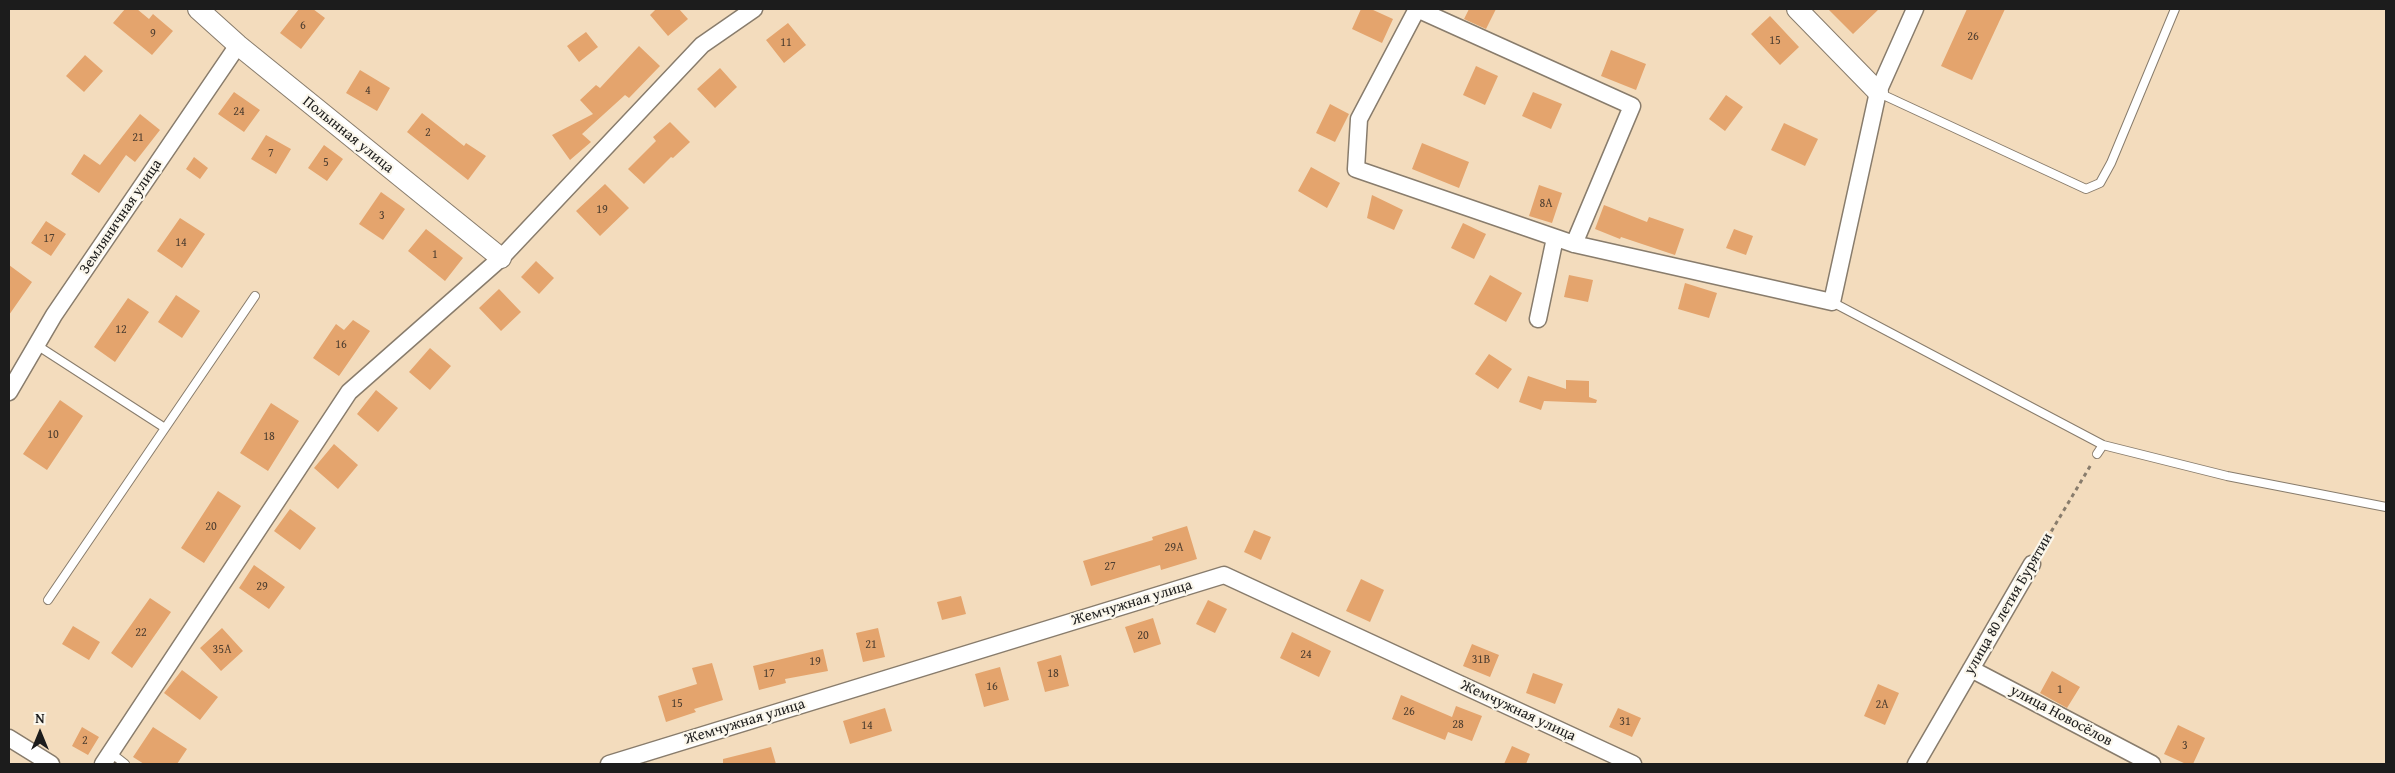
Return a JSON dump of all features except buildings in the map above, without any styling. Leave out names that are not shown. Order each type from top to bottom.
[{"type":"street","name":"Полынная улица","points":[[198,9],[238,45],[501,258]]},
{"type":"street","points":[[107,759],[349,392],[501,258],[702,45],[754,9]]},
{"type":"street","points":[[1574,244],[1632,106],[1417,9],[1359,119],[1356,169],[1574,244],[1832,302],[1878,92],[1915,9]]},
{"type":"street","points":[[1797,9],[1878,92]]},
{"type":"street","name":"Земляничная улица","points":[[9,392],[35,344],[238,45]]},
{"type":"street","points":[[1538,319],[1555,238]]},
{"type":"street","name":"улица 80 летия Бурятии","points":[[1916,764],[2032,564]]},
{"type":"street","name":"Жемчужная улица","points":[[609,764],[1224,575],[1633,764]]},
{"type":"street","name":"улица Новосёлов","points":[[1971,669],[2152,764]]},
{"type":"street","points":[[9,738],[51,764]]},
{"type":"lane","points":[[1878,92],[2086,189],[2100,183],[2111,163],[2175,9]]},
{"type":"lane","points":[[48,600],[255,296]]},
{"type":"lane","points":[[1832,302],[2103,445],[2227,476],[2386,507]]},
{"type":"lane","points":[[35,344],[165,428]]},
{"type":"lane","points":[[2098,454],[2103,445]]},
{"type":"lane","points":[[107,759],[125,764]]},
{"type":"path","name":"улица 80 летия Бурятии","points":[[2032,564],[2098,454]]}]
